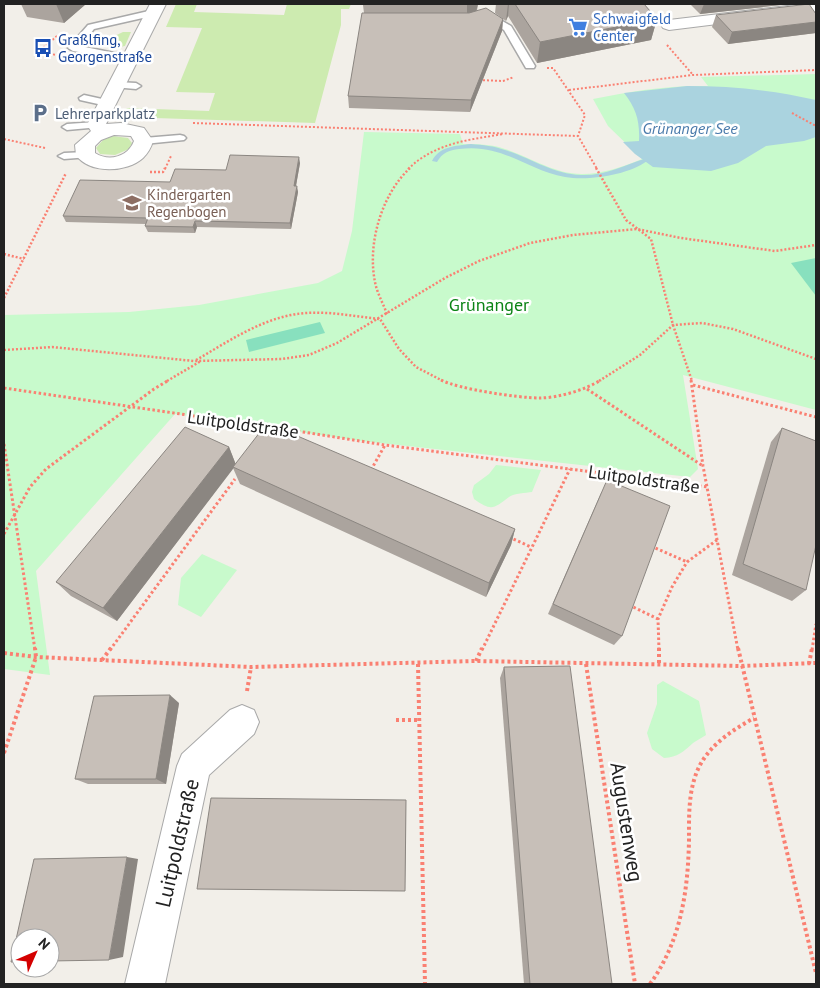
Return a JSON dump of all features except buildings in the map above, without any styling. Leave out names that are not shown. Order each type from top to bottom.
[{"type":"street","points":[[669,25],[740,9],[814,6]]},
{"type":"street","points":[[73,156],[99,129],[108,103],[156,8]]},
{"type":"street","points":[[73,156],[106,163],[125,160],[139,152],[144,141],[137,132],[130,130],[99,129]]},
{"type":"street","name":"Luitpoldstraße","points":[[145,984],[194,766],[242,722]]},
{"type":"lane","points":[[130,59],[73,48],[91,27],[156,8]]},
{"type":"lane","points":[[484,11],[508,28],[530,66]]},
{"type":"lane","points":[[117,85],[136,86]]},
{"type":"lane","points":[[84,98],[108,103]]},
{"type":"lane","points":[[68,127],[99,129]]},
{"type":"lane","points":[[144,141],[180,138]]},
{"type":"path","points":[[479,80],[511,79],[526,71],[530,66],[554,68],[585,114],[578,136],[597,172],[626,220],[651,239],[673,324],[693,385],[703,466],[708,487]]},
{"type":"path","points":[[569,90],[693,75],[816,70]]},
{"type":"path","points":[[792,113],[816,126]]},
{"type":"path","points":[[193,123],[510,132],[578,136]]},
{"type":"path","points":[[387,314],[374,280],[375,250],[380,217],[402,175],[413,163],[443,146],[510,132]]},
{"type":"path","points":[[4,140],[73,156],[65,177],[4,298]]},
{"type":"path","points":[[4,350],[52,347],[194,361],[282,359],[309,355],[337,343],[479,261],[515,248],[573,235],[637,229],[681,238],[775,251],[816,245]]},
{"type":"path","points":[[4,254],[24,258]]},
{"type":"path","points":[[194,361],[267,323],[291,315],[313,314],[380,318]]},
{"type":"path","points":[[380,318],[399,349],[416,367],[445,382],[478,390],[540,398],[587,389],[640,355],[673,324],[702,323],[733,329],[816,359]]},
{"type":"path","points":[[4,534],[30,487],[46,469],[130,407],[201,361]]},
{"type":"path","points":[[693,385],[816,418]]},
{"type":"path","name":"Luitpoldstraße","points":[[4,388],[384,445],[708,487],[741,666]]},
{"type":"path","points":[[587,389],[703,466]]},
{"type":"path","points":[[269,434],[274,428]]},
{"type":"path","points":[[4,444],[36,657],[4,753]]},
{"type":"path","points":[[368,475],[384,445]]},
{"type":"path","points":[[476,661],[570,469]]},
{"type":"path","points":[[102,660],[235,479]]},
{"type":"path","points":[[504,535],[531,547]]},
{"type":"path","points":[[659,665],[658,619],[672,586],[688,562],[717,540]]},
{"type":"path","points":[[651,546],[688,562]]},
{"type":"path","points":[[629,605],[658,619]]},
{"type":"path","points":[[809,664],[816,624]]},
{"type":"path","points":[[4,653],[36,657],[251,667],[476,661],[741,666],[816,663]]},
{"type":"path","points":[[418,664],[425,984]]},
{"type":"path","name":"Augustenweg","points":[[586,664],[635,984]]},
{"type":"path","points":[[741,666],[816,974]]},
{"type":"path","points":[[650,984],[661,971],[682,917],[693,779],[700,764],[724,737],[754,718]]},
{"type":"path","points":[[396,720],[419,720]]},
{"type":"green space","points":[[176,4],[197,4],[194,12],[284,15],[287,4],[351,4],[349,9],[341,9],[341,25],[315,123],[123,117],[127,108],[209,111],[215,93],[176,92],[202,28],[166,27]]},
{"type":"green space","points":[[123,32],[131,32],[125,46],[110,49],[103,44],[106,40]]},
{"type":"green space","name":"Grünanger","points":[[816,74],[816,410],[683,375],[698,469],[690,477],[362,441],[175,414],[36,571],[50,675],[4,669],[4,315],[129,312],[199,305],[318,283],[342,271],[352,231],[364,132],[460,134],[463,144],[500,147],[562,171],[582,174],[597,173],[642,159],[608,126],[593,99],[650,89],[708,86],[701,77]]},
{"type":"green space","points":[[113,136],[128,138],[132,143],[129,149],[115,155],[100,154],[96,148],[103,140]]},
{"type":"green space","points":[[816,258],[816,296],[791,263]]},
{"type":"green space","points":[[320,322],[325,333],[249,352],[246,340]]},
{"type":"green space","points":[[496,465],[541,470],[532,492],[514,495],[496,506],[489,507],[474,499],[472,492],[474,485],[489,474]]},
{"type":"green space","points":[[202,554],[237,570],[201,617],[178,605],[181,578]]},
{"type":"green space","points":[[663,681],[699,701],[706,735],[680,754],[664,758],[652,749],[647,733],[657,704],[657,685]]},
{"type":"water","name":"Grünanger See","points":[[687,86],[752,89],[816,100],[816,137],[804,141],[766,146],[738,163],[711,171],[653,167],[635,154],[623,142],[639,141],[639,127],[636,115],[632,104],[624,93]]},
{"type":"waterway","points":[[435,161],[446,150],[471,145],[504,151],[548,170],[564,175],[581,177],[613,172],[644,161]]},
{"type":"place","name":"Schwaigfeld Center","points":[[578,27]]},
{"type":"place","name":"Graßlfing, Georgenstraße","points":[[43,48]]},
{"type":"place","name":"Lehrerparkplatz","points":[[40,113]]},
{"type":"place","name":"Kindergarten Regenbogen","points":[[132,203]]}]
